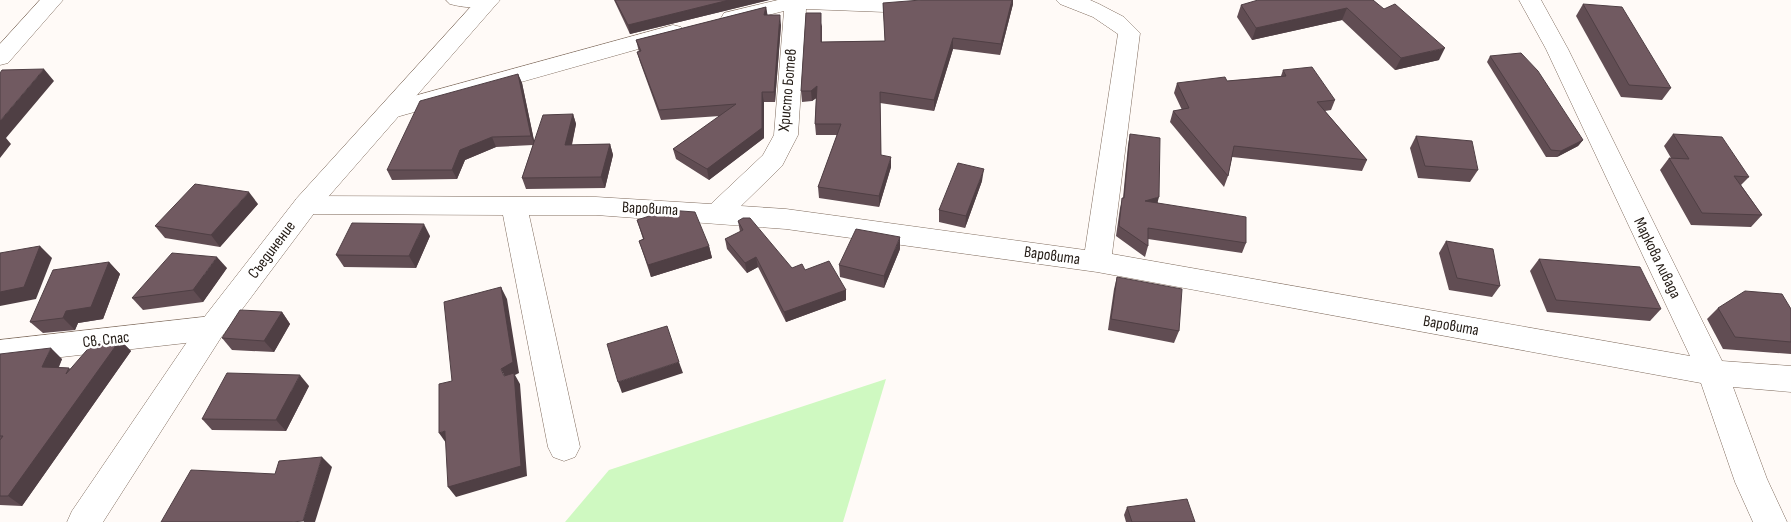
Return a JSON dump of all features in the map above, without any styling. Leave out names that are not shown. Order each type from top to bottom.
[{"type":"street","points":[[0,58],[52,0]]},
{"type":"street","points":[[457,0],[489,0]]},
{"type":"street","name":"Съединение","points":[[84,522],[212,328],[306,205],[393,110],[489,0]]},
{"type":"street","points":[[393,110],[795,1],[885,6],[953,0]]},
{"type":"street","points":[[1066,0],[1083,4],[1122,25],[1129,33],[1097,262]]},
{"type":"street","name":"Маркова ливада","points":[[1530,0],[1556,48],[1713,373],[1751,482],[1770,522]]},
{"type":"street","name":"Христо Ботев","points":[[718,213],[773,160],[786,135],[795,1]]},
{"type":"street","name":"Варовита","points":[[306,205],[596,206],[786,219],[1097,262],[1713,373],[1791,379]]},
{"type":"street","points":[[514,205],[564,448]]},
{"type":"street","name":"Св. Спас","points":[[0,352],[212,328]]},
{"type":"green space","points":[[886,379],[843,522],[565,522],[609,470]]},
{"type":"building","points":[[615,0],[729,0],[628,25]]},
{"type":"building","points":[[921,0],[1012,0],[1001,44],[953,38],[934,100],[880,92],[881,155],[891,157],[879,196],[818,187],[841,124],[815,124],[817,86],[811,91],[801,91],[806,13],[821,13],[821,42],[885,41],[883,3]]},
{"type":"building","points":[[1258,0],[1373,0],[1384,9],[1395,4],[1445,48],[1401,58],[1347,8],[1256,28],[1241,5]]},
{"type":"building","points":[[1583,4],[1622,7],[1671,88],[1629,85]]},
{"type":"building","points":[[766,7],[764,15],[780,15],[774,92],[762,92],[762,128],[707,169],[673,149],[736,104],[659,110],[637,52],[641,51],[636,40]]},
{"type":"building","points":[[1521,53],[1538,71],[1583,140],[1561,151],[1551,150],[1490,56]]},
{"type":"building","points":[[1312,67],[1335,100],[1317,102],[1367,160],[1234,146],[1228,176],[1173,111],[1189,108],[1177,83],[1225,77],[1227,81],[1286,76],[1283,70]]},
{"type":"building","points":[[44,69],[0,121],[0,73],[2,70]]},
{"type":"building","points":[[518,74],[531,136],[492,137],[460,150],[452,170],[387,170],[420,101]]},
{"type":"building","points":[[573,114],[565,145],[610,144],[601,177],[522,178],[543,115]]},
{"type":"building","points":[[1130,134],[1160,138],[1159,197],[1145,201],[1246,217],[1246,243],[1148,228],[1148,246],[1119,226],[1122,198],[1124,198]]},
{"type":"building","points":[[1673,134],[1722,137],[1749,177],[1734,176],[1762,215],[1702,213],[1669,158],[1689,159]]},
{"type":"building","points":[[1416,136],[1472,141],[1478,170],[1425,166]]},
{"type":"building","points":[[958,163],[984,169],[966,216],[939,210]]},
{"type":"building","points":[[195,184],[249,192],[211,235],[155,226]]},
{"type":"building","points":[[668,210],[695,212],[709,246],[648,265],[639,241],[644,239],[637,220]]},
{"type":"building","points":[[743,218],[750,218],[792,268],[802,264],[805,270],[829,261],[846,290],[784,312],[756,257],[745,263],[725,239],[743,230],[738,221]]},
{"type":"building","points":[[352,223],[424,224],[409,256],[336,255]]},
{"type":"building","points":[[856,229],[900,237],[884,276],[839,265]]},
{"type":"building","points":[[1446,241],[1493,249],[1500,286],[1457,278]]},
{"type":"building","points":[[40,246],[24,287],[0,292],[0,253]]},
{"type":"building","points":[[172,253],[217,257],[193,290],[132,298]]},
{"type":"building","points":[[1539,259],[1640,267],[1661,309],[1556,300]]},
{"type":"building","points":[[109,262],[91,307],[66,311],[63,318],[30,322],[53,270]]},
{"type":"building","points":[[1117,277],[1182,289],[1179,331],[1111,319]]},
{"type":"building","points":[[501,287],[513,362],[501,369],[504,376],[514,373],[521,466],[448,487],[445,431],[439,433],[439,384],[452,381],[444,302]]},
{"type":"building","points":[[1745,291],[1782,294],[1791,309],[1791,342],[1735,337],[1718,308]]},
{"type":"building","points":[[240,310],[282,312],[264,341],[222,338]]},
{"type":"building","points":[[667,326],[679,362],[618,382],[607,344]]},
{"type":"building","points":[[120,340],[8,496],[0,496],[0,440],[3,436],[0,436],[0,354],[51,348],[42,367],[69,368],[66,374],[93,343]]},
{"type":"building","points":[[227,373],[300,375],[276,420],[202,419]]},
{"type":"building","points":[[322,457],[303,521],[161,522],[191,470],[275,474],[279,461]]},
{"type":"building","points":[[1187,499],[1195,522],[1132,522],[1127,507]]}]
